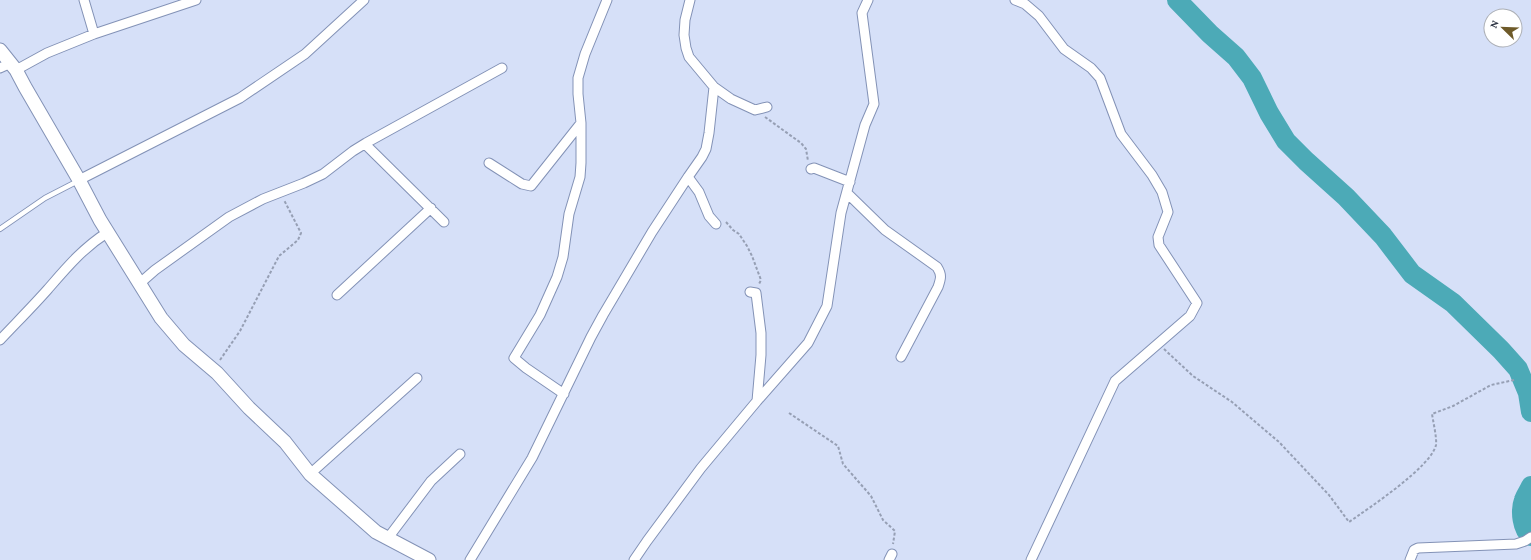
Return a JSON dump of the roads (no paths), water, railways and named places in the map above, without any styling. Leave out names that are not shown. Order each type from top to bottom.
[{"type":"street","points":[[84,0],[94,34]]},
{"type":"street","points":[[9,67],[94,34],[196,0]]},
{"type":"street","points":[[79,180],[240,98],[305,54],[364,0]]},
{"type":"street","points":[[564,394],[514,358],[540,315],[564,257],[569,214],[580,176],[582,146],[578,78],[585,54],[607,0]]},
{"type":"street","points":[[690,0],[684,26],[686,48],[689,58],[714,86],[731,99],[755,110],[767,107]]},
{"type":"street","points":[[634,560],[647,540],[701,468],[808,343],[827,306],[841,213],[865,125],[874,104],[862,13],[868,0]]},
{"type":"street","points":[[1015,0],[1025,4],[1039,16],[1064,49],[1091,68],[1100,78],[1121,134],[1152,175],[1162,192],[1168,212],[1158,237],[1159,245],[1197,303],[1190,316],[1115,380],[1031,560]]},
{"type":"street","points":[[0,50],[160,318],[184,345],[213,369],[249,408],[285,442],[310,474],[376,532],[429,560]]},
{"type":"street","points":[[139,284],[155,270],[229,217],[262,199],[323,174],[353,151],[502,68]]},
{"type":"street","points":[[470,560],[532,458],[603,315],[652,232],[702,157],[706,149],[709,133],[714,86]]},
{"type":"street","points":[[489,163],[522,184],[531,186],[581,123]]},
{"type":"street","points":[[365,144],[444,222]]},
{"type":"street","points":[[813,168],[850,182]]},
{"type":"street","points":[[688,177],[699,192],[709,216],[720,221]]},
{"type":"street","points":[[847,193],[885,230],[937,267],[941,273],[941,279],[938,286],[902,357]]},
{"type":"street","points":[[336,295],[431,208]]},
{"type":"street","points":[[0,340],[48,290],[70,263],[92,243],[108,232]]},
{"type":"street","points":[[753,292],[761,333],[761,355],[757,401]]},
{"type":"street","points":[[310,474],[417,378]]},
{"type":"street","points":[[388,538],[431,481],[460,454]]},
{"type":"street","points":[[1410,560],[1414,550],[1418,548],[1516,544],[1530,538]]},
{"type":"lane","points":[[0,229],[45,198],[79,180]]},
{"type":"waterway","points":[[1177,0],[1210,34],[1236,57],[1252,78],[1269,113],[1286,141],[1346,197],[1383,236],[1412,274],[1453,303],[1501,350],[1518,369],[1528,393],[1531,412]]},
{"type":"waterway","points":[[1531,486],[1525,497],[1522,509],[1524,524],[1531,536]]}]
